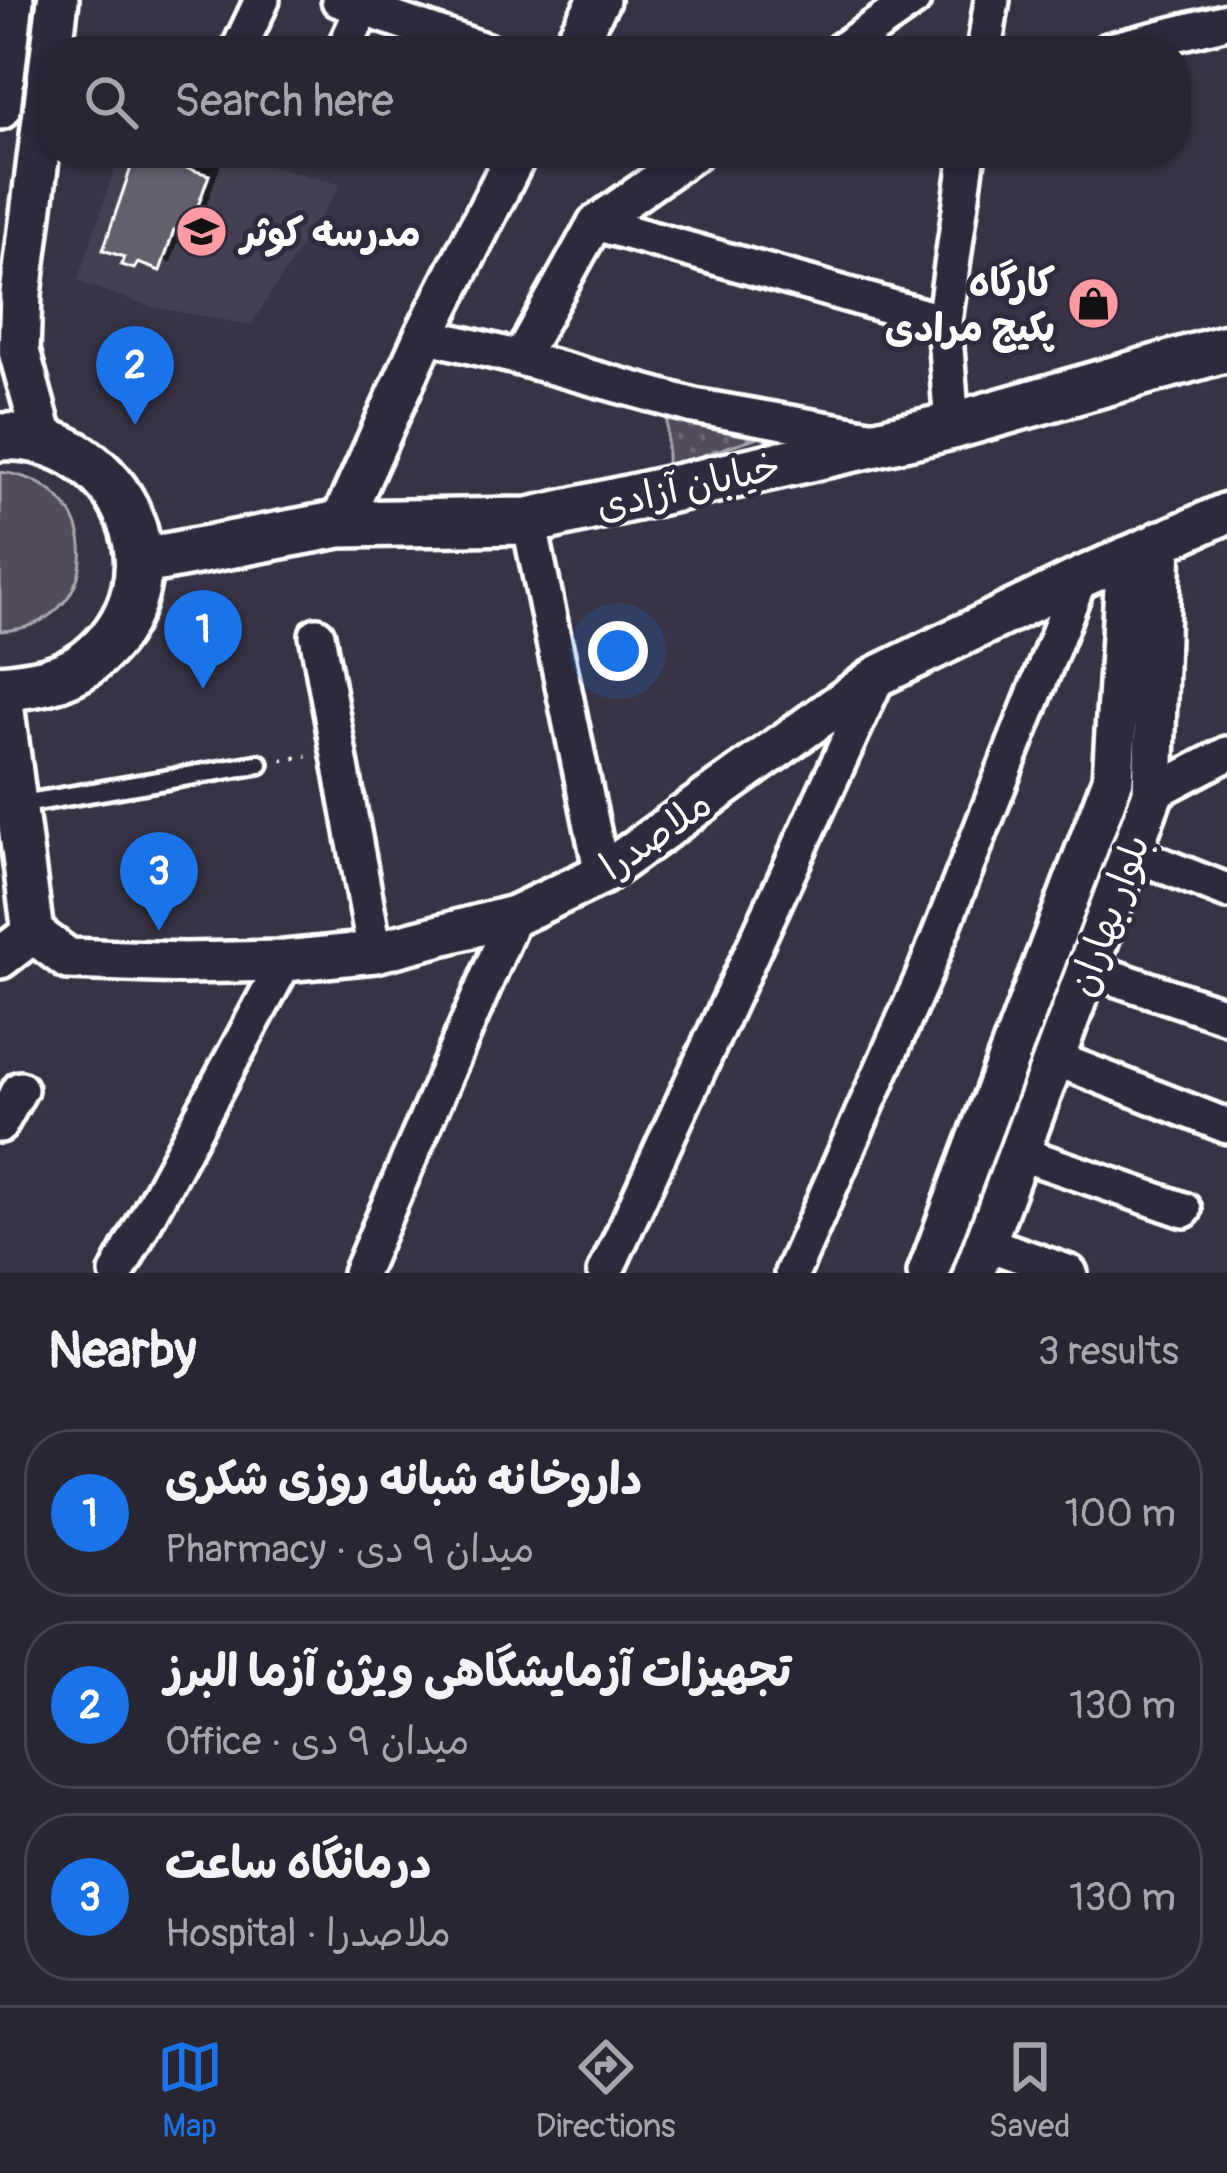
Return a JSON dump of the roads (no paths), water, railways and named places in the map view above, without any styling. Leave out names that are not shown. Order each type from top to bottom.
[{"type":"main road","name":"خیابان آزادی","points":[[139,562],[340,524],[529,521],[952,426],[1227,348]]},
{"type":"main road","points":[[0,688],[50,681],[86,664],[114,636],[133,601],[139,562],[133,520],[112,483],[82,455],[21,437]]},
{"type":"street","points":[[0,110],[14,0]]},
{"type":"street","points":[[53,36],[58,0]]},
{"type":"street","points":[[245,36],[262,0]]},
{"type":"street","points":[[579,36],[599,0]]},
{"type":"street","points":[[861,36],[913,0]]},
{"type":"street","points":[[986,36],[992,0]]},
{"type":"street","points":[[347,36],[356,3],[446,36]]},
{"type":"street","points":[[1167,36],[1227,21]]},
{"type":"street","points":[[21,437],[21,294],[37,168]]},
{"type":"street","points":[[340,524],[425,335],[509,168]]},
{"type":"street","points":[[520,358],[595,224],[674,168]]},
{"type":"street","points":[[952,426],[944,322],[966,168]]},
{"type":"street","points":[[595,224],[944,322]]},
{"type":"street","points":[[425,335],[694,406],[889,440]]},
{"type":"street","name":"ملاصدرا","points":[[33,933],[68,958],[285,961],[375,952],[514,916],[602,874],[878,676],[1079,578],[1227,513]]},
{"type":"street","points":[[529,521],[602,874]]},
{"type":"street","name":"بلوار بهاران","points":[[979,1258],[1153,793],[1144,549]]},
{"type":"street","name":"بلوار بهاران","points":[[928,1273],[1113,779],[1144,549]]},
{"type":"street","points":[[791,1273],[922,977],[1079,578]]},
{"type":"street","points":[[317,635],[375,952]]},
{"type":"street","points":[[605,1273],[878,676]]},
{"type":"street","points":[[0,688],[12,822],[33,933],[0,958]]},
{"type":"street","points":[[1153,793],[1227,754]]},
{"type":"street","points":[[1131,853],[1227,892]]},
{"type":"street","points":[[360,1273],[514,916]]},
{"type":"street","points":[[116,1273],[285,961]]},
{"type":"street","points":[[1088,969],[1227,1016]]},
{"type":"street","points":[[1056,1059],[1227,1126]]},
{"type":"street","points":[[0,1125],[20,1089]]},
{"type":"street","points":[[1019,1153],[1184,1210]]},
{"type":"street","points":[[979,1258],[1070,1273]]},
{"type":"lane","points":[[12,822],[259,764]]},
{"type":"place","name":"مدرسه کوثر","points":[[202,232]]},
{"type":"place","name":"کارگاه پکیج مرادی","points":[[1094,304]]},
{"type":"place","name":"تجهیزات آزمایشگاهی ویژن آزما البرز","points":[[135,425]]},
{"type":"place","name":"داروخانه شبانه روزی شکری","points":[[203,689]]},
{"type":"place","name":"درمانگاه ساعت","points":[[159,931]]}]
